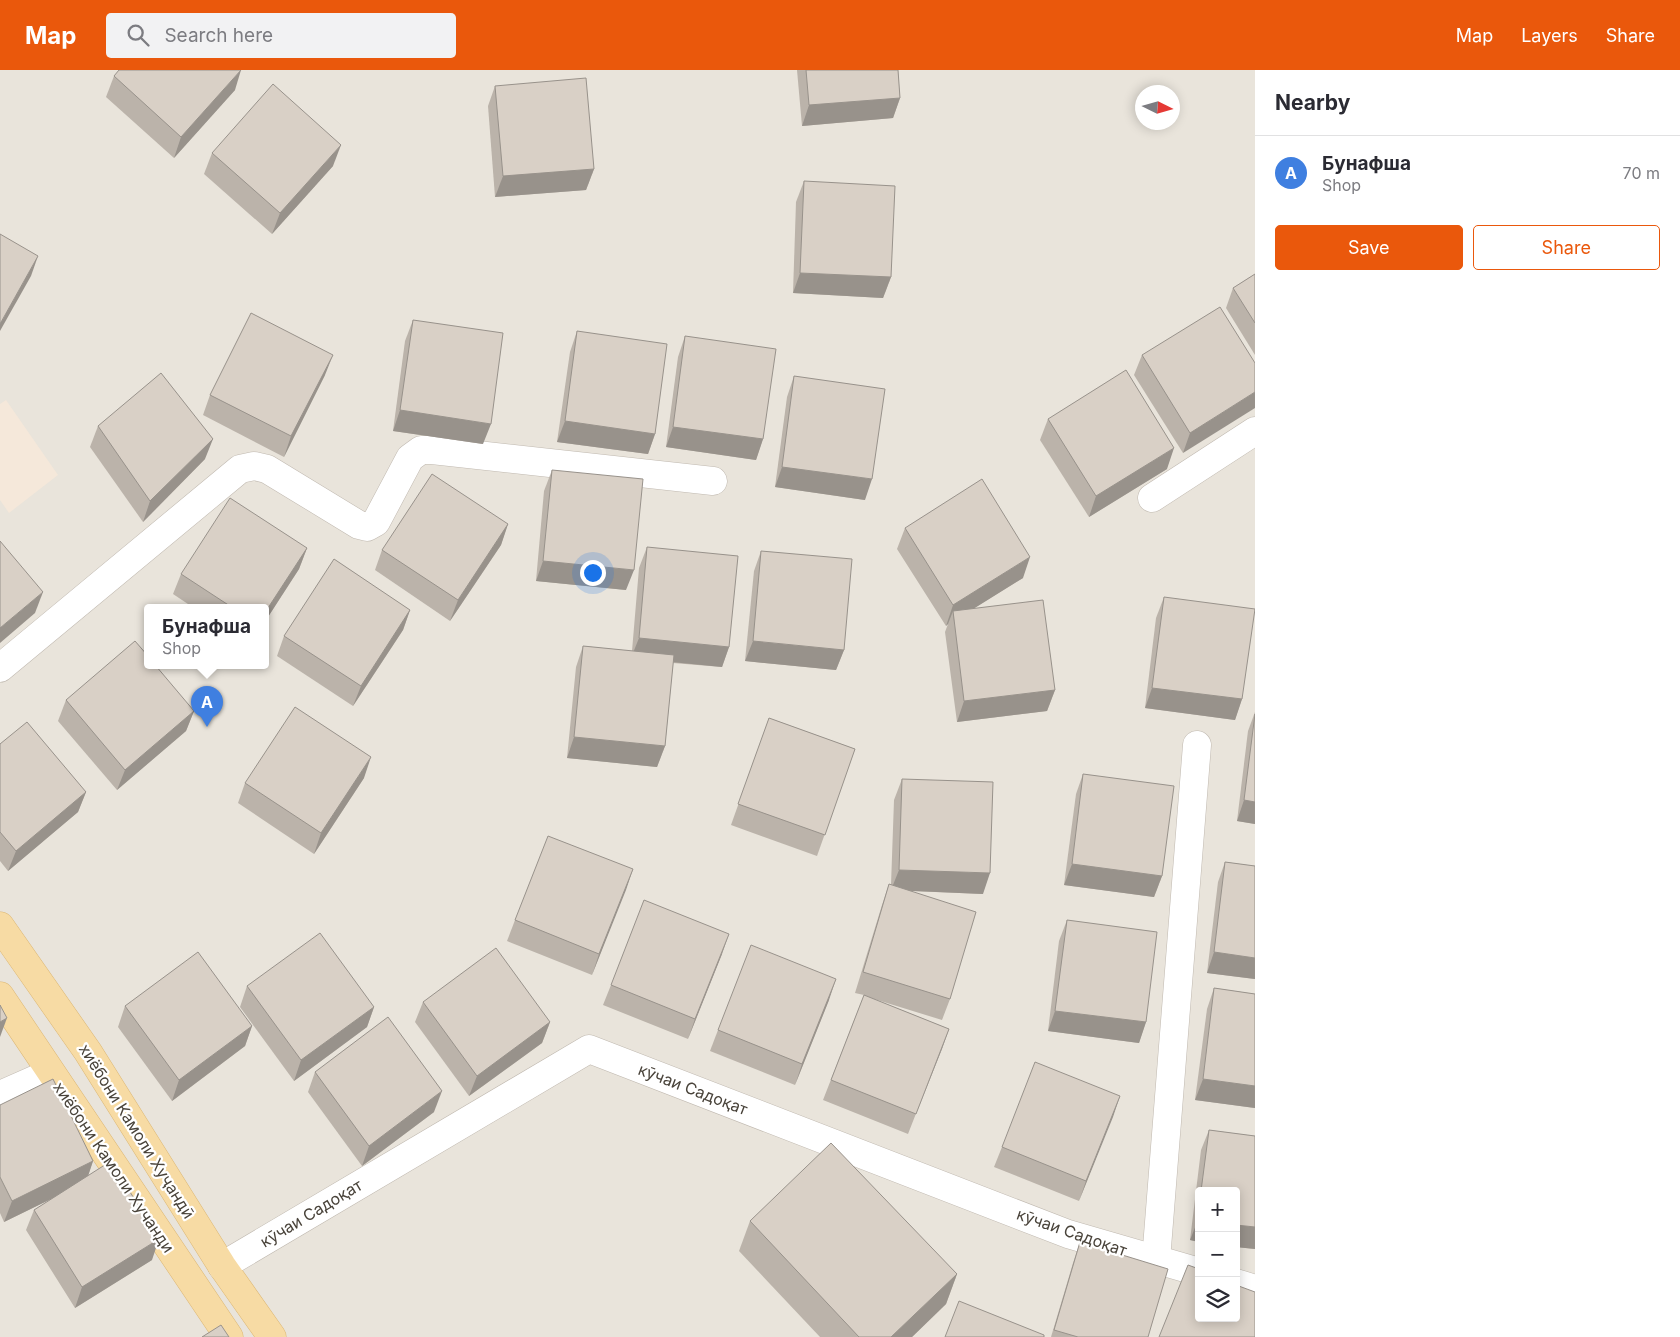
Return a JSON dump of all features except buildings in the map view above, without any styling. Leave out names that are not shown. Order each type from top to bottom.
[{"type":"main road","name":"хиёбони Камоли Хуҷандӣ","points":[[0,926],[88,1052],[222,1266],[272,1337]]},
{"type":"main road","name":"хиёбони Камоли Хучанди","points":[[0,996],[50,1073],[230,1337]]},
{"type":"street","points":[[1152,498],[1255,431]]},
{"type":"street","points":[[0,668],[240,469],[254,466],[267,470],[359,526],[368,527],[376,522],[410,458],[421,450],[713,481]]},
{"type":"street","points":[[1156,1260],[1197,745]]},
{"type":"street","name":"кӯчаи Садоқат","points":[[222,1266],[589,1049],[1068,1234],[1195,1271]]},
{"type":"street","points":[[0,1095],[50,1073]]},
{"type":"street","points":[[1240,1285],[1255,1289]]},
{"type":"shaded area","points":[[0,70],[1255,70],[1255,1337],[0,1337]]},
{"type":"shaded area","points":[[6,400],[58,475],[9,513],[0,500],[0,404]]},
{"type":"place","name":"Бунафша","points":[[207,727]]}]
